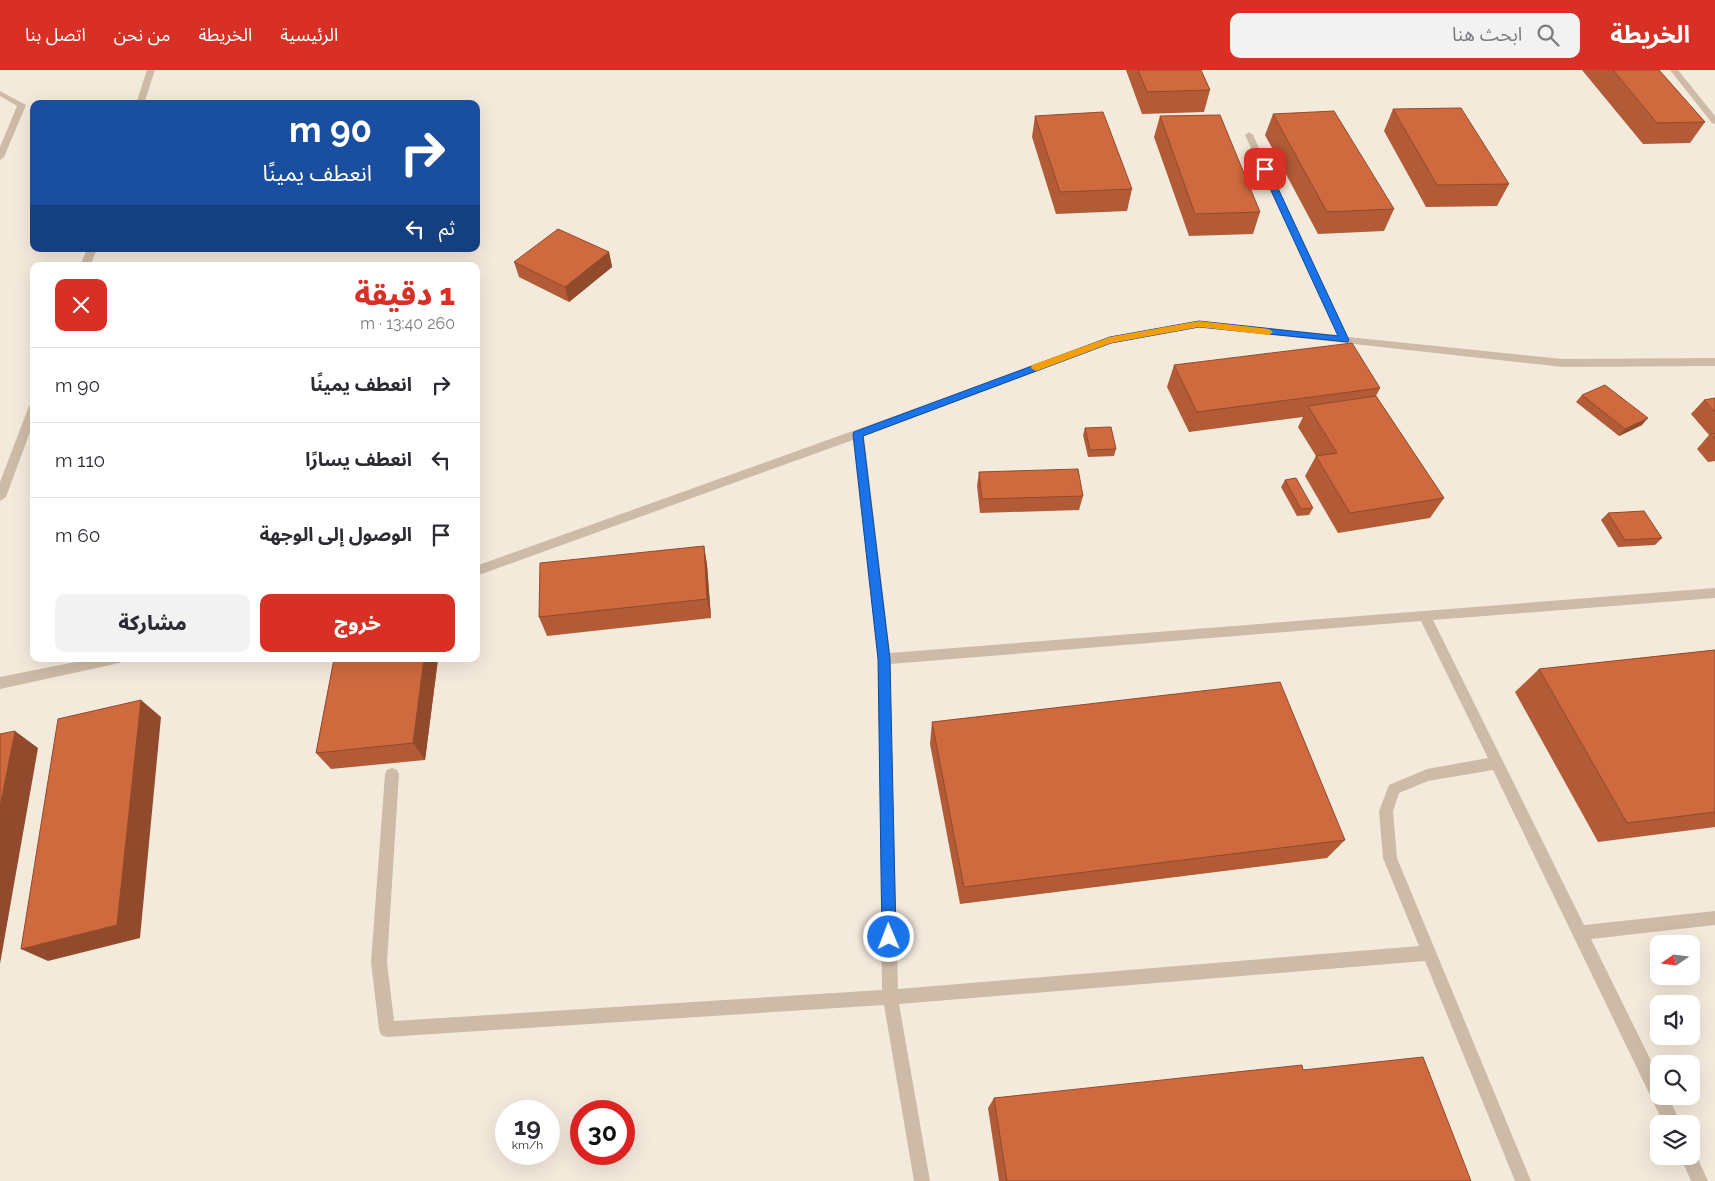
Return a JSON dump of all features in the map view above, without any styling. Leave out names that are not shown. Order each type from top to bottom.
[{"type":"street","points":[[141,100],[151,70]]},
{"type":"street","points":[[1674,70],[1715,121]]},
{"type":"street","points":[[0,93],[22,105],[0,157]]},
{"type":"street","points":[[1250,135],[1345,340]]},
{"type":"street","points":[[480,570],[858,434],[1110,340],[1199,324],[1563,363],[1715,362]]},
{"type":"street","points":[[0,497],[30,417]]},
{"type":"street","points":[[858,434],[884,659],[890,997],[922,1181]]},
{"type":"street","points":[[884,659],[1715,593]]},
{"type":"street","points":[[1425,616],[1650,1077]]},
{"type":"street","points":[[0,683],[101,662]]},
{"type":"street","points":[[1497,763],[1427,775],[1394,789],[1386,811],[1390,858],[1523,1181]]},
{"type":"street","points":[[392,774],[379,962],[388,1029],[890,997],[1430,953]]},
{"type":"street","points":[[1580,933],[1715,918]]},
{"type":"street","points":[[1692,1165],[1700,1181]]},
{"type":"building","points":[[1138,70],[1201,70],[1210,90],[1147,92]]},
{"type":"building","points":[[1613,70],[1659,70],[1705,122],[1657,123]]},
{"type":"building","points":[[1461,108],[1509,184],[1437,185],[1393,109]]},
{"type":"building","points":[[1334,111],[1394,209],[1327,212],[1273,114]]},
{"type":"building","points":[[1103,112],[1132,189],[1060,192],[1035,116]]},
{"type":"building","points":[[1220,115],[1260,212],[1195,214],[1160,116]]},
{"type":"building","points":[[558,229],[609,252],[565,287],[514,262]]},
{"type":"building","points":[[1352,343],[1380,388],[1197,412],[1174,365]]},
{"type":"building","points":[[1605,385],[1648,418],[1625,429],[1582,395]]},
{"type":"building","points":[[1376,396],[1444,498],[1350,513],[1316,456],[1337,453],[1308,406]]},
{"type":"building","points":[[1715,398],[1715,412],[1704,400]]},
{"type":"building","points":[[1111,427],[1116,449],[1090,450],[1085,428]]},
{"type":"building","points":[[1078,469],[1083,496],[982,499],[979,472]]},
{"type":"building","points":[[1296,478],[1313,508],[1301,509],[1285,480]]},
{"type":"building","points":[[1644,511],[1662,538],[1625,540],[1608,513]]},
{"type":"building","points":[[704,546],[707,599],[539,617],[540,563]]},
{"type":"building","points":[[1715,650],[1715,812],[1627,823],[1539,669]]},
{"type":"building","points":[[333,662],[424,662],[413,743],[316,753]]},
{"type":"building","points":[[1280,682],[1345,840],[964,887],[932,722]]},
{"type":"building","points":[[141,700],[117,925],[21,949],[58,719]]},
{"type":"building","points":[[15,731],[0,807],[0,734]]},
{"type":"building","points":[[1423,1057],[1471,1181],[1007,1181],[994,1098],[1302,1065],[1303,1070]]},
{"type":"slow traffic","points":[[1036,368],[1110,340],[1199,324],[1269,332]]},
{"type":"route","points":[[889,937],[884,659],[858,434],[1110,340],[1199,324],[1345,340],[1265,169]]}]
